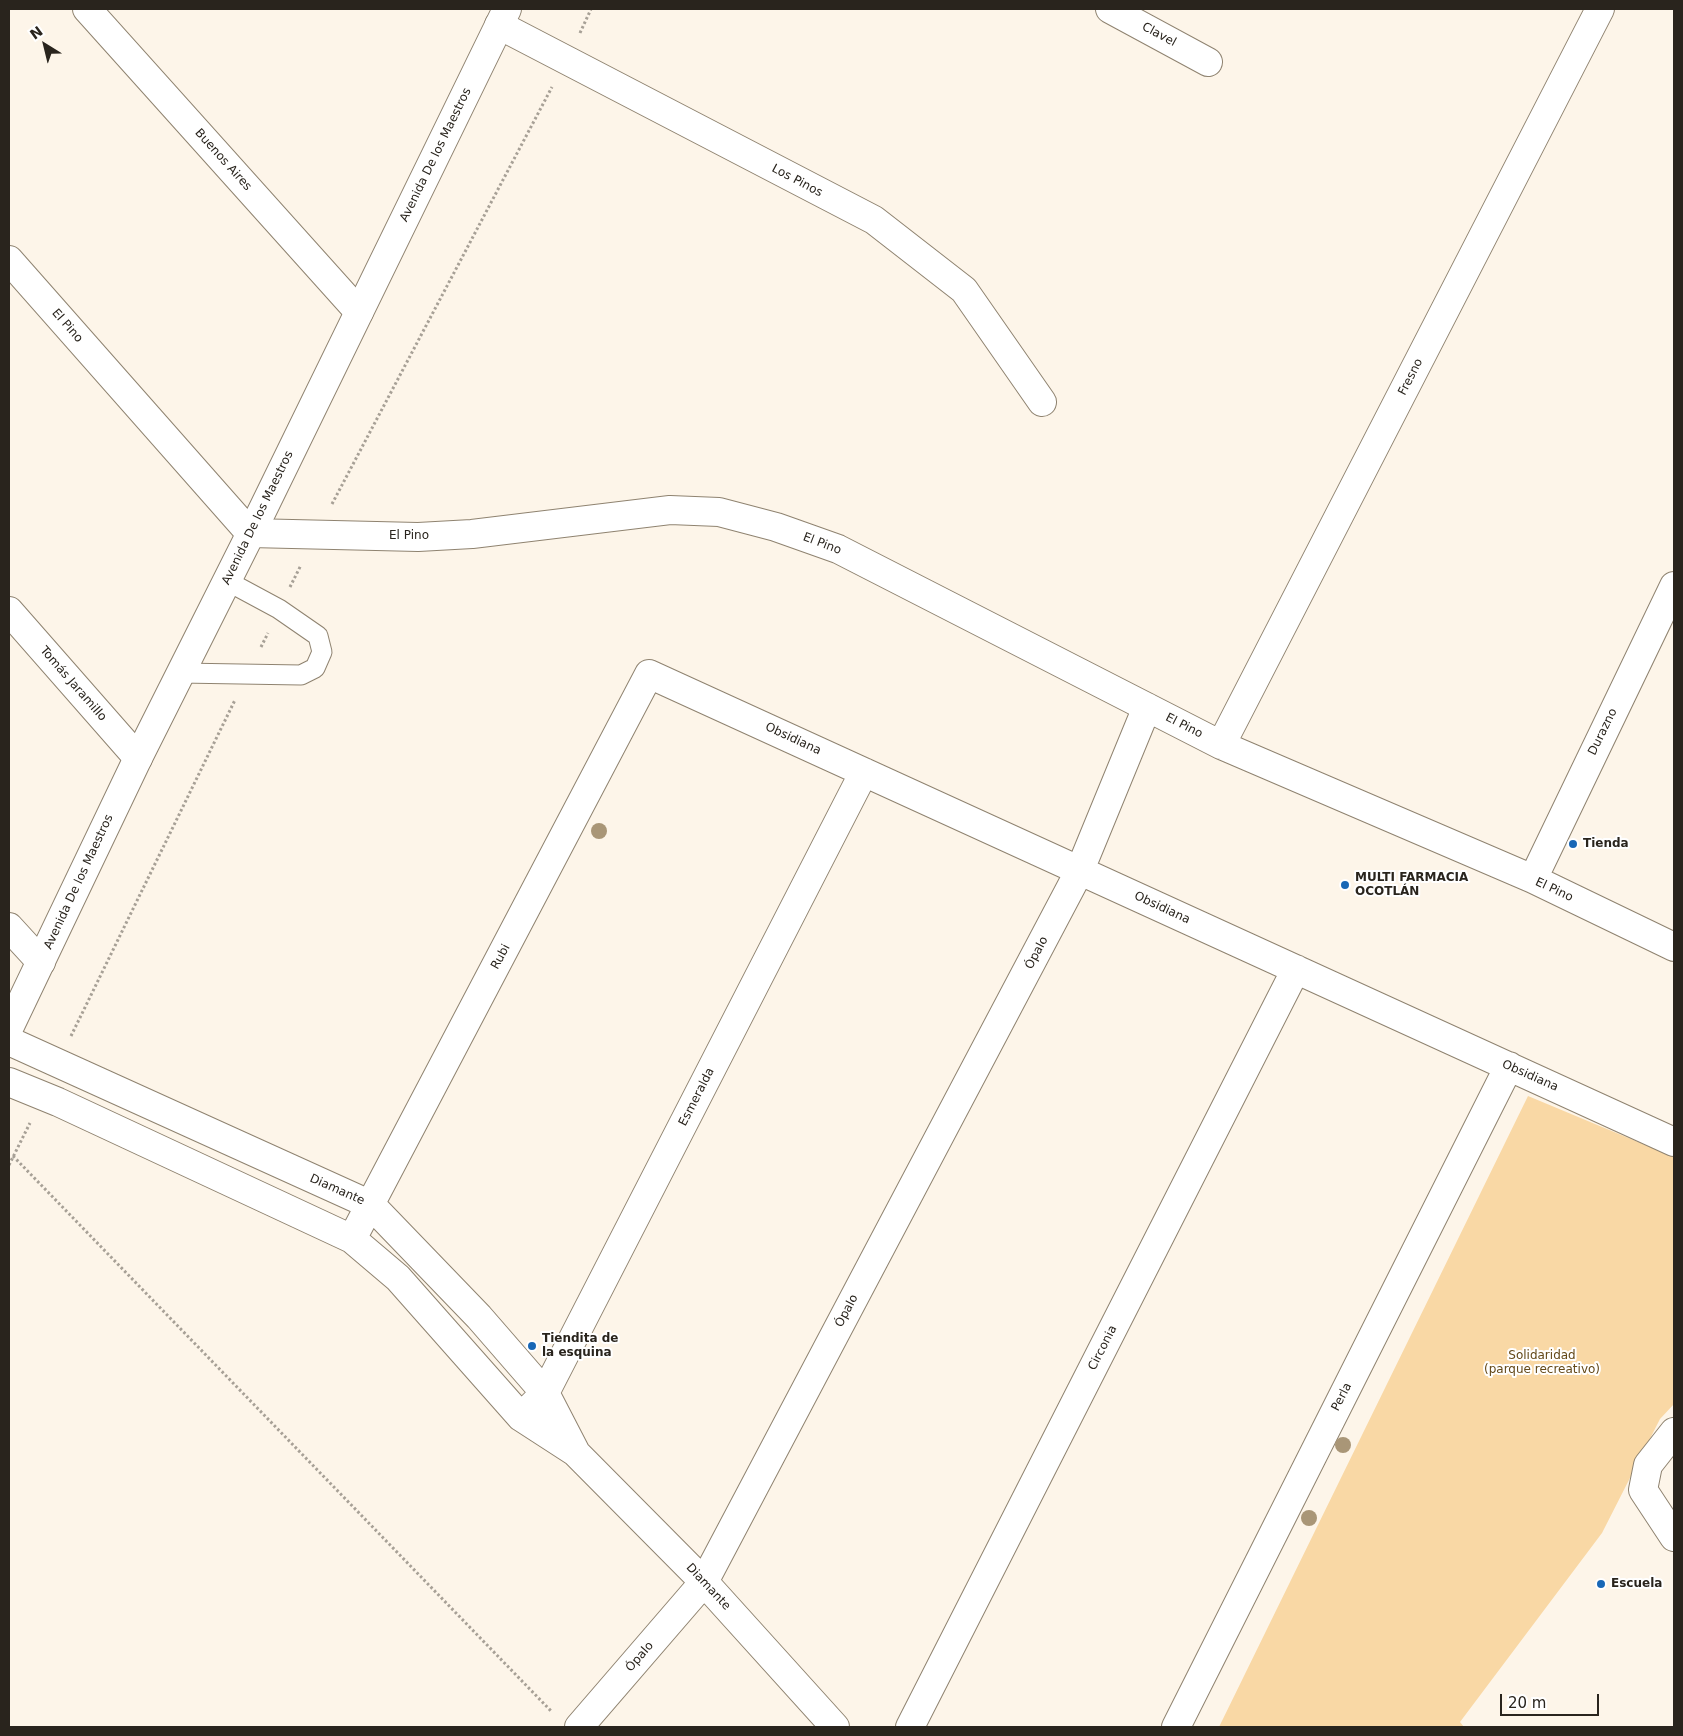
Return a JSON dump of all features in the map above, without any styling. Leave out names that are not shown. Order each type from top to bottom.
[{"type":"street","name":"Buenos Aires","points":[[87,9],[359,312]]},
{"type":"street","name":"Clavel","points":[[1110,9],[1208,62]]},
{"type":"street","name":"Fresno","points":[[1222,745],[1600,9]]},
{"type":"street","name":"Avenida De los Maestros","points":[[9,1028],[138,758],[227,581],[503,17]]},
{"type":"street","name":"Los Pinos","points":[[503,17],[566,60],[874,220],[964,290],[1042,402]]},
{"type":"street","name":"El Pino","points":[[9,260],[250,534],[418,537],[472,534],[670,510],[719,512],[776,527],[838,549],[1222,745],[1533,879],[1674,947]]},
{"type":"street","name":"Durazno","points":[[1533,879],[1674,586]]},
{"type":"street","name":"Tomás Jaramillo","points":[[9,611],[138,758]]},
{"type":"street","name":"Obsidiana","points":[[649,674],[1674,1142]]},
{"type":"street","name":"Rubi","points":[[352,1239],[649,674]]},
{"type":"street","name":"Ópalo","points":[[579,1727],[704,1582],[1080,870],[1147,707]]},
{"type":"street","name":"Esmeralda","points":[[521,1417],[545,1393],[864,772]]},
{"type":"street","points":[[9,927],[41,962]]},
{"type":"street","name":"Circonia","points":[[910,1727],[1296,969]]},
{"type":"street","name":"Diamante","points":[[9,1041],[371,1205],[479,1317],[545,1393],[576,1452]]},
{"type":"street","name":"Perla","points":[[1176,1727],[1508,1066]]},
{"type":"street","name":"Diamante","points":[[9,1082],[352,1239],[398,1278],[521,1417],[576,1452],[704,1582],[835,1727]]},
{"type":"street","points":[[1674,1432],[1648,1465],[1643,1490],[1658,1516],[1674,1537]]},
{"type":"lane","points":[[180,673],[301,676],[314,668],[322,652],[318,636],[280,609],[227,581]]},
{"type":"path","points":[[58,1063],[316,535],[591,9]]},
{"type":"path","points":[[9,1165],[43,1096]]},
{"type":"path","points":[[13,1156],[553,1713]]},
{"type":"green space","name":"Solidaridad (parque recreativo)","points":[[1528,1096],[1674,1157],[1674,1404],[1660,1419],[1602,1533],[1460,1722],[1464,1727],[1219,1727]]},
{"type":"place","name":"Tienda","points":[[1573,844]]},
{"type":"place","name":"MULTI FARMACIA OCOTLÁN","points":[[1345,885]]},
{"type":"place","name":"Tiendita de la esquina","points":[[532,1346]]},
{"type":"place","name":"Escuela","points":[[1601,1584]]}]
